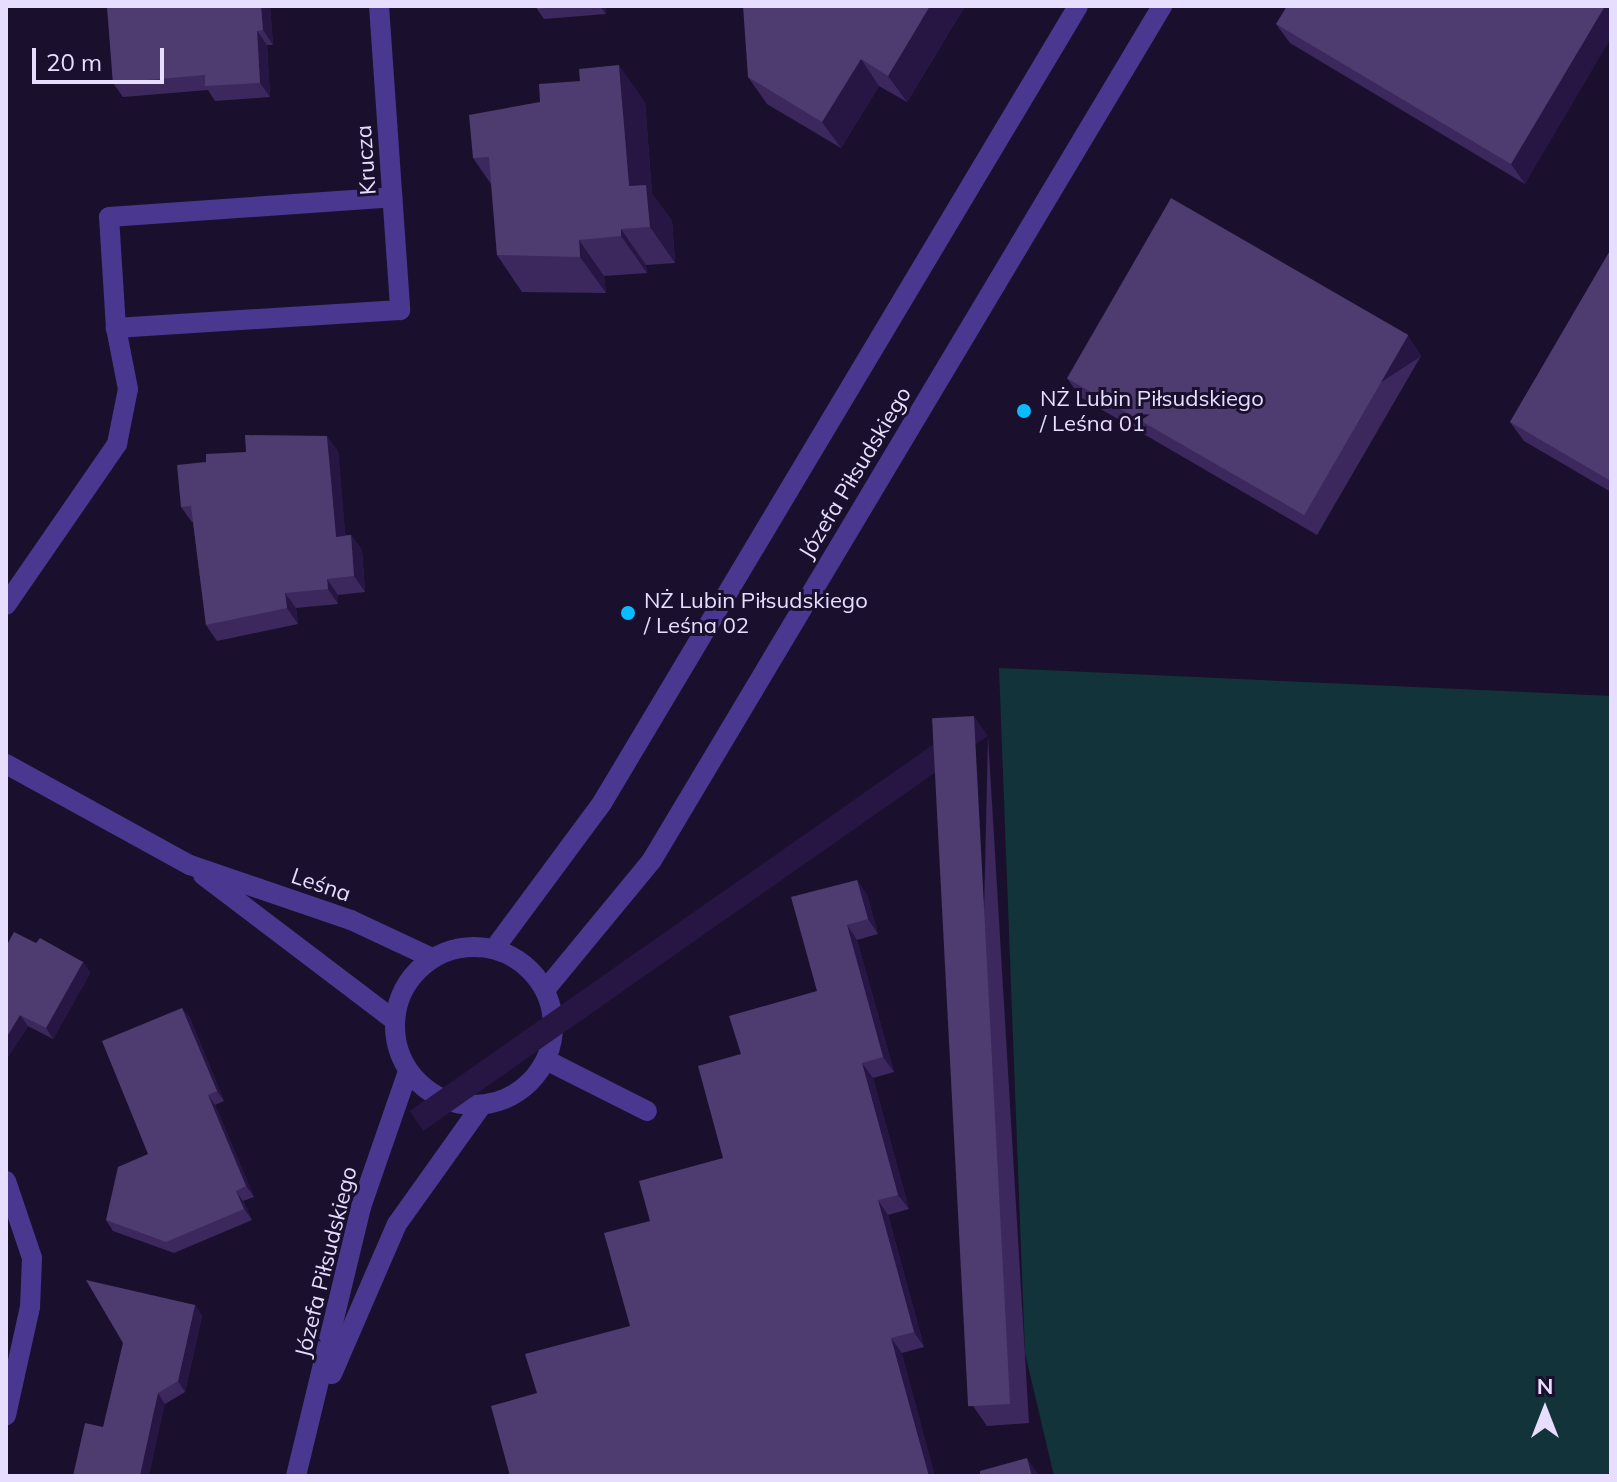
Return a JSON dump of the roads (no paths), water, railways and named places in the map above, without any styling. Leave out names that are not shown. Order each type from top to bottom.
[{"type":"street","name":"Krucza","points":[[116,328],[400,310],[379,6]]},
{"type":"street","points":[[494,949],[602,803],[1078,6]]},
{"type":"street","name":"Józefa Piłsudskiego","points":[[545,990],[652,860],[1162,6]]},
{"type":"street","points":[[6,605],[117,444],[128,389],[116,328],[109,217],[392,197]]},
{"type":"street","name":"Leśna","points":[[7,763],[190,865],[395,1021]]},
{"type":"street","name":"Leśna","points":[[190,865],[351,920],[432,958]]},
{"type":"street","points":[[473,947],[494,949],[515,958],[545,990],[553,1037],[546,1060],[531,1082],[482,1105],[440,1098],[408,1071],[395,1021],[400,996],[432,958],[473,947]]},
{"type":"street","points":[[546,1060],[647,1111]]},
{"type":"street","name":"Józefa Piłsudskiego","points":[[296,1476],[312,1422],[361,1207],[408,1071]]},
{"type":"street","name":"Józefa Piłsudskiego","points":[[312,1422],[397,1224],[482,1105]]},
{"type":"street","points":[[6,1181],[32,1258],[30,1307],[6,1415]]},
{"type":"place","name":"NŻ Lubin Piłsudskiego / Leśna 01","points":[[1024,411]]},
{"type":"place","name":"NŻ Lubin Piłsudskiego / Leśna 02","points":[[628,613]]}]
